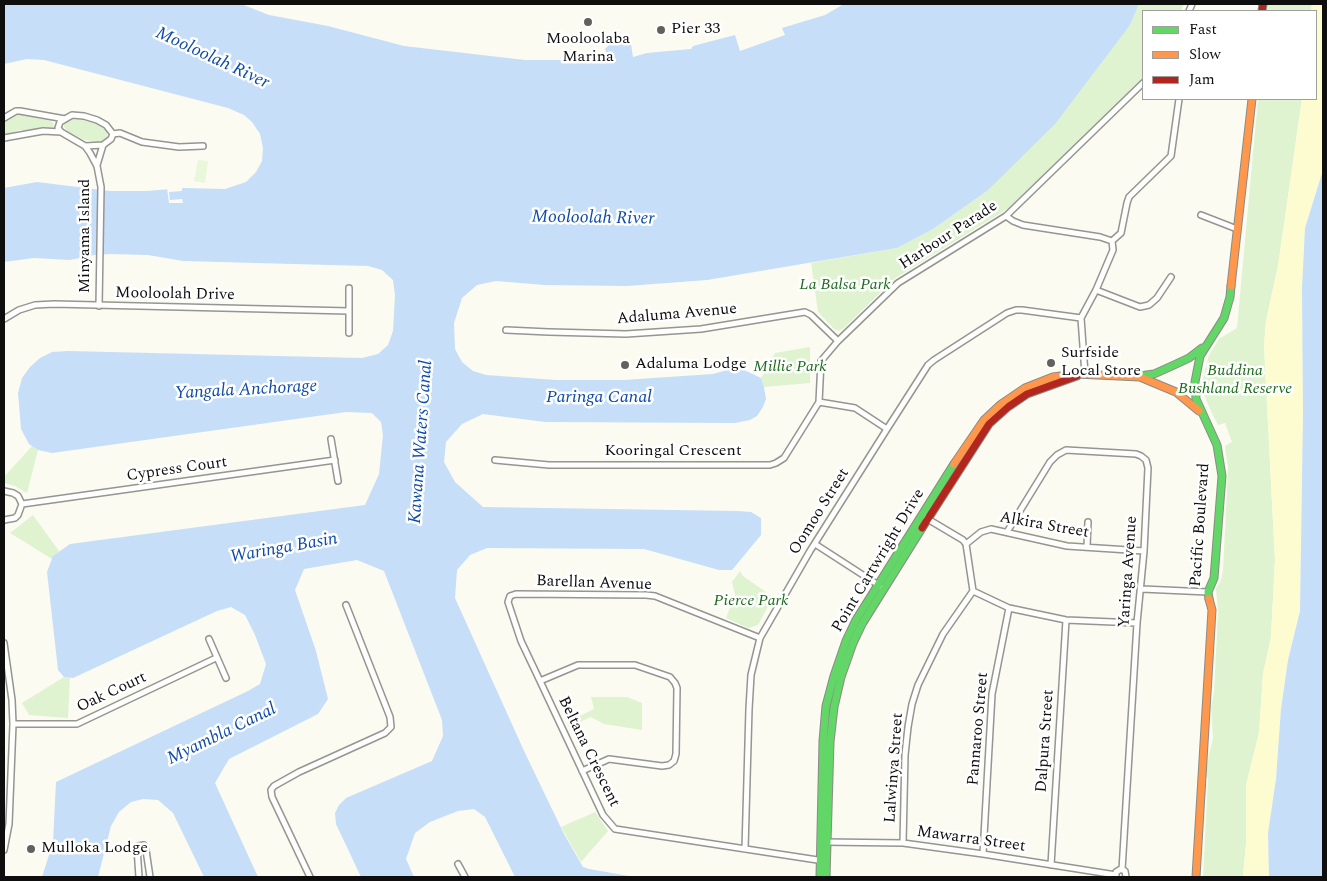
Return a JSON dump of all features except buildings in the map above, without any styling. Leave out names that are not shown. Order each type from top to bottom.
[{"type":"main road","name":"Pacific Boulevard","points":[[1196,877],[1212,610],[1208,592],[1214,578],[1221,467],[1217,445],[1201,414],[1196,399],[1196,373],[1200,356],[1227,309],[1231,291],[1252,100]]},
{"type":"main road","name":"Point Cartwright Drive","points":[[820,877],[824,842],[823,741],[826,706],[834,676],[846,641],[856,620],[881,586],[925,517],[961,452],[1000,405],[1025,388],[1060,376],[1085,374],[1145,376],[1154,374],[1189,358],[1206,344]]},
{"type":"main road","name":"Point Cartwright Drive","points":[[1126,376],[1144,378],[1176,392],[1190,402],[1201,414]]},
{"type":"main road","name":"Point Cartwright Drive","points":[[823,861],[826,877]]},
{"type":"street","name":"Harbour Parade","points":[[819,402],[821,361],[838,341],[898,283],[1006,216],[1142,84]]},
{"type":"street","points":[[1112,242],[1121,233],[1126,203],[1129,197],[1171,156],[1179,100]]},
{"type":"street","points":[[4,118],[16,111],[65,118]]},
{"type":"street","points":[[4,138],[43,131],[61,132],[58,126],[65,118],[72,115],[97,120],[106,125],[113,134],[120,133],[142,142],[178,147],[203,146]]},
{"type":"street","name":"Minyama Island","points":[[61,132],[85,146],[97,166],[102,186],[99,306]]},
{"type":"street","name":"Minyama Island","points":[[97,166],[103,145],[111,139],[113,134]]},
{"type":"street","points":[[85,146],[103,145]]},
{"type":"street","points":[[1201,215],[1237,229]]},
{"type":"street","points":[[1006,216],[1013,222],[1023,225],[1100,237],[1112,242]]},
{"type":"street","points":[[1085,374],[1081,318],[1096,290],[1113,250],[1112,242]]},
{"type":"street","points":[[1096,290],[1140,307],[1149,305],[1157,298],[1171,278]]},
{"type":"street","points":[[349,288],[349,333]]},
{"type":"street","name":"Mooloolah Drive","points":[[4,319],[19,310],[35,305],[54,304],[349,311]]},
{"type":"street","name":"Oomoo Street","points":[[745,849],[749,709],[752,675],[760,638],[815,544],[887,429],[928,365],[1011,311],[1022,310],[1081,318]]},
{"type":"street","name":"Adaluma Avenue","points":[[506,330],[626,334],[701,329],[805,312],[812,315],[838,341]]},
{"type":"street","points":[[819,402],[854,408],[887,429]]},
{"type":"street","name":"Kooringal Crescent","points":[[495,460],[549,465],[776,464],[784,458],[819,402]]},
{"type":"street","points":[[332,439],[338,480]]},
{"type":"street","name":"Yaringa Avenue","points":[[1007,532],[1050,462],[1066,450],[1136,454],[1146,460],[1148,468],[1142,588],[1137,623],[1122,870]]},
{"type":"street","name":"Cypress Court","points":[[22,504],[335,460]]},
{"type":"street","points":[[4,491],[14,493],[22,504],[15,518],[4,520]]},
{"type":"street","points":[[925,517],[966,544],[973,591],[1009,608],[1066,620],[1137,623]]},
{"type":"street","points":[[1087,547],[1088,522]]},
{"type":"street","name":"Alkira Street","points":[[966,544],[985,530],[991,529],[1067,546],[1144,552]]},
{"type":"street","points":[[815,544],[881,586]]},
{"type":"street","points":[[1142,588],[1208,592]]},
{"type":"street","name":"Lalwinya Street","points":[[903,843],[905,755],[912,704],[918,685],[943,634],[973,591]]},
{"type":"street","name":"Barellan Avenue","points":[[510,596],[516,594],[655,596],[760,638]]},
{"type":"street","name":"Beltana Crescent","points":[[510,596],[509,608],[521,641],[603,815],[615,829],[823,861]]},
{"type":"street","points":[[310,877],[272,797],[271,790],[274,786],[299,772],[385,733],[391,727],[390,717],[346,605]]},
{"type":"street","name":"Pannaroo Street","points":[[983,854],[992,694],[1009,608]]},
{"type":"street","name":"Dalpura Street","points":[[1051,865],[1066,620]]},
{"type":"street","points":[[209,639],[226,678]]},
{"type":"street","points":[[4,643],[12,700],[13,724],[9,824],[4,850]]},
{"type":"street","name":"Oak Court","points":[[13,724],[77,724],[216,658]]},
{"type":"street","points":[[540,681],[578,664],[635,664],[670,677],[676,683],[676,754],[674,761],[669,765],[662,766],[609,760],[582,770]]},
{"type":"street","name":"Mawarra Street","points":[[824,842],[903,843],[1116,876]]},
{"type":"street","points":[[139,877],[137,848],[144,845],[150,877]]},
{"type":"street","points":[[458,864],[465,877]]},
{"type":"street","points":[[1116,876],[1118,871],[1122,870],[1126,873],[1126,877]]},
{"type":"green space","name":"La Balsa Park","points":[[1139,4],[1184,4],[1181,10],[1142,10],[1142,79],[1009,208],[894,279],[843,329],[838,331],[834,329],[818,312],[811,263],[897,248],[933,229],[987,191],[1130,25]]},
{"type":"green space","points":[[1267,4],[1312,4],[1311,10],[1266,10]]},
{"type":"green space","name":"Buddina Bushland Reserve","points":[[1258,100],[1302,100],[1278,266],[1266,321],[1264,346],[1275,560],[1271,638],[1263,674],[1259,733],[1246,785],[1246,844],[1243,877],[1203,877],[1208,779],[1206,774],[1213,738],[1211,708],[1214,692],[1218,613],[1216,589],[1223,571],[1228,467],[1225,448],[1226,445],[1232,442],[1225,423],[1218,425],[1211,411],[1204,395],[1203,379],[1209,355],[1219,339],[1237,328]]},
{"type":"green space","points":[[19,114],[51,121],[54,124],[53,129],[41,127],[37,130],[18,130],[9,135],[4,134],[5,120]]},
{"type":"green space","points":[[68,119],[86,120],[99,124],[107,132],[108,139],[101,142],[84,140],[68,132],[64,127],[64,123]]},
{"type":"green space","name":"Millie Park","points":[[810,347],[810,383],[764,387],[761,378],[775,353]]},
{"type":"green space","points":[[32,446],[38,450],[27,493],[15,486],[4,483],[4,477]]},
{"type":"green space","points":[[33,515],[59,551],[52,559],[10,533]]},
{"type":"green space","name":"Pierce Park","points":[[740,571],[743,576],[773,597],[758,625],[748,628],[726,618],[735,594],[732,582]]},
{"type":"green space","points":[[64,677],[70,678],[68,718],[29,715],[22,703]]},
{"type":"green space","points":[[591,697],[627,697],[642,703],[642,730],[604,724],[591,717],[569,727],[567,722],[594,709]]},
{"type":"green space","points":[[595,812],[608,831],[581,862],[561,827]]},
{"type":"sand","points":[[1312,4],[1323,4],[1323,170],[1305,228],[1302,288],[1303,414],[1300,611],[1288,660],[1281,709],[1276,779],[1268,833],[1269,877],[1243,877],[1246,844],[1246,785],[1259,733],[1263,674],[1271,637],[1275,560],[1264,346],[1266,321],[1278,266],[1302,100],[1317,100],[1317,10],[1311,10]]},
{"type":"shaded area","points":[[198,160],[208,161],[205,183],[194,181]]},
{"type":"water","points":[[4,4],[241,4],[269,15],[328,26],[404,46],[525,60],[583,60],[603,57],[613,34],[626,36],[631,44],[633,57],[647,53],[691,49],[693,46],[735,35],[740,51],[785,35],[782,28],[825,15],[844,4],[1139,4],[1130,25],[1055,124],[987,191],[933,229],[897,248],[707,280],[627,286],[545,285],[496,281],[477,285],[462,298],[454,323],[455,349],[462,362],[473,371],[486,375],[556,380],[624,380],[713,374],[731,369],[742,369],[761,378],[764,387],[766,399],[757,416],[750,420],[735,423],[545,422],[483,414],[462,424],[446,442],[444,462],[455,482],[483,507],[737,511],[751,512],[761,518],[761,535],[732,570],[719,570],[644,549],[487,548],[470,555],[457,570],[455,598],[525,753],[564,834],[583,867],[635,877],[515,877],[485,817],[474,809],[458,811],[430,822],[415,833],[406,859],[414,877],[361,877],[336,824],[335,813],[339,805],[346,798],[432,761],[443,736],[442,720],[384,571],[357,560],[304,569],[295,590],[316,651],[328,699],[318,714],[229,759],[215,783],[258,877],[204,877],[173,813],[158,800],[143,799],[131,802],[119,812],[111,826],[98,877],[42,877],[53,842],[56,782],[248,691],[260,684],[266,664],[245,615],[231,607],[217,611],[73,678],[64,677],[58,670],[47,572],[53,556],[70,544],[365,505],[379,474],[383,435],[381,422],[372,413],[346,412],[52,453],[38,450],[29,444],[21,429],[18,393],[22,378],[40,358],[52,352],[68,351],[362,358],[378,354],[388,345],[393,331],[395,295],[393,280],[382,270],[368,266],[183,261],[148,255],[110,254],[70,260],[34,258],[4,262],[4,188],[37,182],[110,191],[147,191],[183,188],[225,189],[246,182],[256,172],[262,161],[263,148],[260,134],[252,122],[244,115],[228,108],[44,60],[27,59],[4,64]]},
{"type":"water","points":[[1323,170],[1323,877],[1269,877],[1268,833],[1276,779],[1281,709],[1288,660],[1300,611],[1303,414],[1302,288],[1305,228]]},
{"type":"pier","points":[[182,187],[182,191],[169,192],[170,200],[182,199],[183,203],[169,203],[167,188]]},
{"type":"traffic: fast","points":[[1209,599],[1208,592],[1214,578],[1222,476],[1217,445],[1196,399],[1195,382],[1200,356],[1224,318],[1231,286]]},
{"type":"traffic: fast","points":[[1140,376],[1154,374],[1174,365],[1189,358],[1202,348]]},
{"type":"traffic: fast","points":[[820,877],[823,741],[826,706],[834,676],[846,641],[856,620],[954,464]]},
{"type":"traffic: fast","points":[[826,877],[830,742],[834,707],[841,677],[862,624],[922,528]]},
{"type":"traffic: slow","points":[[1231,286],[1252,100]]},
{"type":"traffic: slow","points":[[954,464],[984,420],[1000,405],[1025,388],[1053,377],[1076,374],[1140,377],[1176,392],[1199,411]]},
{"type":"traffic: slow","points":[[1196,877],[1212,610],[1209,599]]},
{"type":"traffic: jam","points":[[1262,10],[1263,4]]},
{"type":"traffic: jam","points":[[922,528],[989,424],[1008,407],[1027,394],[1077,376]]},
{"type":"place","name":"Mooloolaba Marina","points":[[588,22]]},
{"type":"place","name":"Pier 33","points":[[661,30]]},
{"type":"place","name":"Surfside Local Store","points":[[1051,363]]},
{"type":"place","name":"Adaluma Lodge","points":[[625,365]]},
{"type":"place","name":"Mulloka Lodge","points":[[31,849]]},
{"type":"water label","name":"Mooloolah River","points":[[212,59]]},
{"type":"water label","name":"Mooloolah River","points":[[593,219]]},
{"type":"water label","name":"Yangala Anchorage","points":[[246,391]]},
{"type":"water label","name":"Paringa Canal","points":[[599,398]]},
{"type":"water label","name":"Kawana Waters Canal","points":[[422,442]]},
{"type":"water label","name":"Waringa Basin","points":[[284,549]]},
{"type":"water label","name":"Myambla Canal","points":[[222,735]]}]
